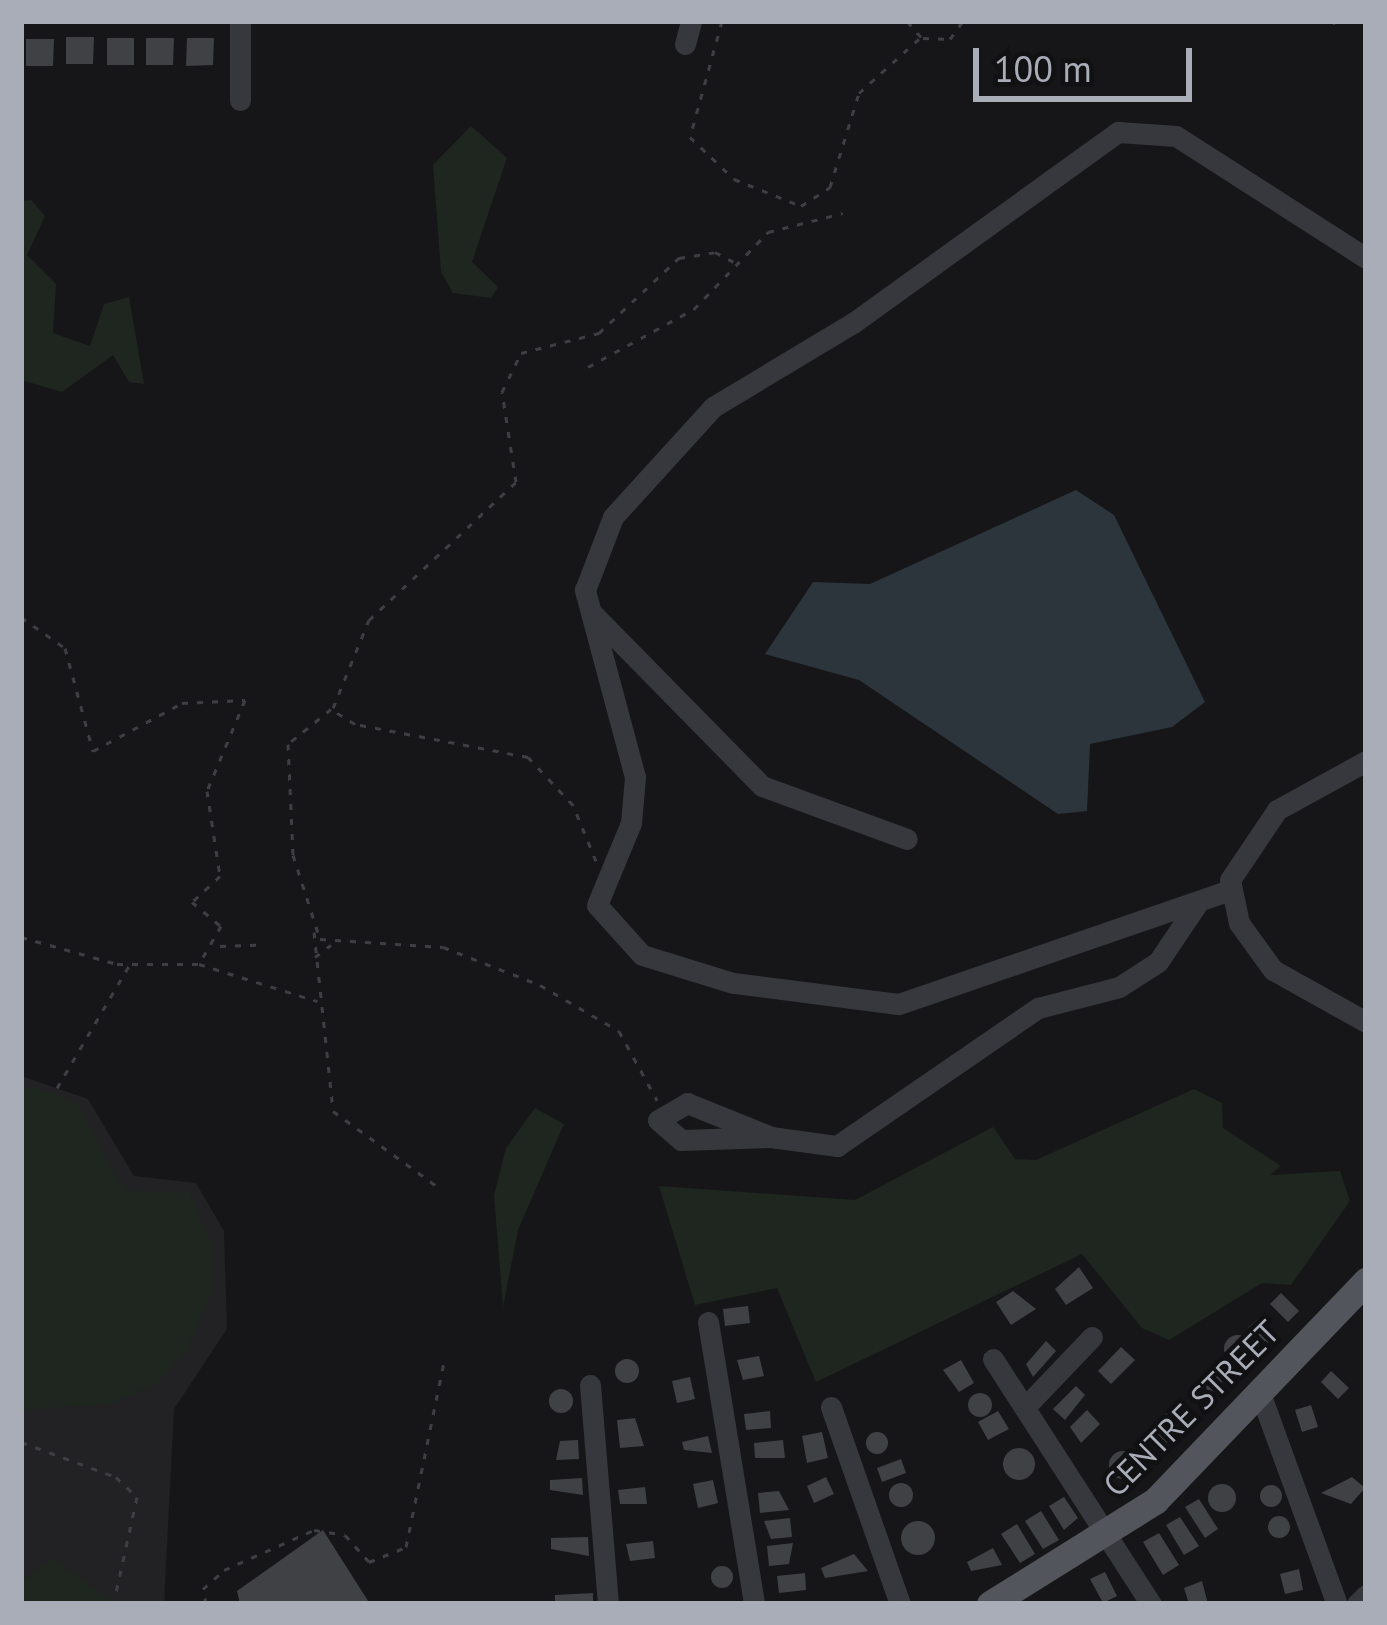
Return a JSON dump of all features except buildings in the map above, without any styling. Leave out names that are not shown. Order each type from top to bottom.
[{"type":"main road","name":"CENTRE STREET","points":[[990,1604],[1111,1535],[1260,1393],[1366,1281]]},
{"type":"street","points":[[240,100],[241,21]]},
{"type":"street","points":[[685,44],[691,21]]},
{"type":"street","points":[[1230,890],[935,998],[853,1003],[642,955],[599,914],[635,777],[585,590],[613,518],[700,419],[1118,132],[1176,136],[1366,258]]},
{"type":"street","points":[[591,612],[761,786],[908,838]]},
{"type":"street","points":[[1366,761],[1277,810],[1238,857],[1230,890],[1273,970],[1366,1022]]},
{"type":"street","points":[[771,1138],[687,1103],[664,1110],[669,1137],[771,1138],[837,1146],[875,1129],[1038,1008],[1119,987],[1157,962],[1199,902]]},
{"type":"street","points":[[708,1322],[754,1604]]},
{"type":"street","points":[[1027,1405],[1092,1337]]},
{"type":"street","points":[[993,1359],[1111,1535],[1151,1604]]},
{"type":"street","points":[[590,1385],[608,1604]]},
{"type":"street","points":[[1260,1393],[1337,1604]]},
{"type":"street","points":[[831,1407],[900,1604]]},
{"type":"street","points":[[1357,1604],[1366,1595]]},
{"type":"path","points":[[722,21],[690,137],[734,179],[790,206],[826,194],[853,103],[921,37]]},
{"type":"path","points":[[908,21],[921,37],[950,40],[963,21]]},
{"type":"path","points":[[1265,21],[1275,29],[1296,21]]},
{"type":"path","points":[[1330,21],[1338,24]]},
{"type":"path","points":[[588,367],[694,309],[734,262],[768,232],[843,213]]},
{"type":"path","points":[[438,1187],[338,1118],[316,1001],[314,930],[293,855],[287,750],[332,709],[369,620],[516,482],[502,392],[521,353],[599,333],[679,258],[716,252],[734,262]]},
{"type":"path","points":[[21,617],[65,649],[94,751],[182,703],[244,700],[207,791],[220,876],[191,902],[221,926],[219,946]]},
{"type":"path","points":[[332,709],[355,724],[529,757],[573,805],[584,848],[609,876]]},
{"type":"path","points":[[314,930],[333,945],[454,949],[582,1006],[619,1031],[664,1110]]},
{"type":"path","points":[[21,937],[130,965],[199,964],[316,1001]]},
{"type":"path","points":[[199,964],[219,946],[257,945]]},
{"type":"path","points":[[314,960],[333,945]]},
{"type":"path","points":[[57,1088],[130,965]]},
{"type":"path","points":[[206,1604],[203,1589],[224,1570],[320,1528],[369,1562],[406,1547],[444,1362]]},
{"type":"path","points":[[21,1442],[116,1477],[137,1497],[115,1597]]},
{"type":"shaded area","points":[[471,126],[507,158],[472,262],[498,287],[491,298],[453,293],[441,272],[433,165]]},
{"type":"shaded area","points":[[31,200],[45,216],[27,255],[56,284],[53,333],[90,346],[104,304],[129,297],[144,384],[129,382],[113,355],[62,392],[21,380],[21,201]]},
{"type":"shaded area","points":[[1076,490],[1114,515],[1205,702],[1172,727],[1090,744],[1087,811],[1058,814],[859,680],[765,654],[813,582],[870,584]]},
{"type":"shaded area","points":[[21,1076],[88,1099],[134,1176],[196,1183],[224,1231],[227,1329],[174,1409],[164,1604],[21,1604]]},
{"type":"shaded area","points":[[34,1086],[78,1104],[124,1191],[189,1192],[211,1242],[211,1294],[188,1347],[157,1384],[110,1404],[21,1410],[21,1091]]},
{"type":"shaded area","points":[[1194,1089],[1222,1103],[1223,1128],[1281,1166],[1270,1175],[1340,1171],[1350,1201],[1291,1285],[1262,1283],[1169,1340],[1142,1328],[1082,1254],[816,1382],[777,1288],[695,1305],[659,1186],[855,1200],[993,1127],[1015,1159],[1036,1160]]},
{"type":"shaded area","points":[[535,1108],[564,1124],[518,1230],[503,1307],[494,1195],[506,1148]]},
{"type":"shaded area","points":[[52,1558],[117,1604],[21,1604],[21,1582]]}]
